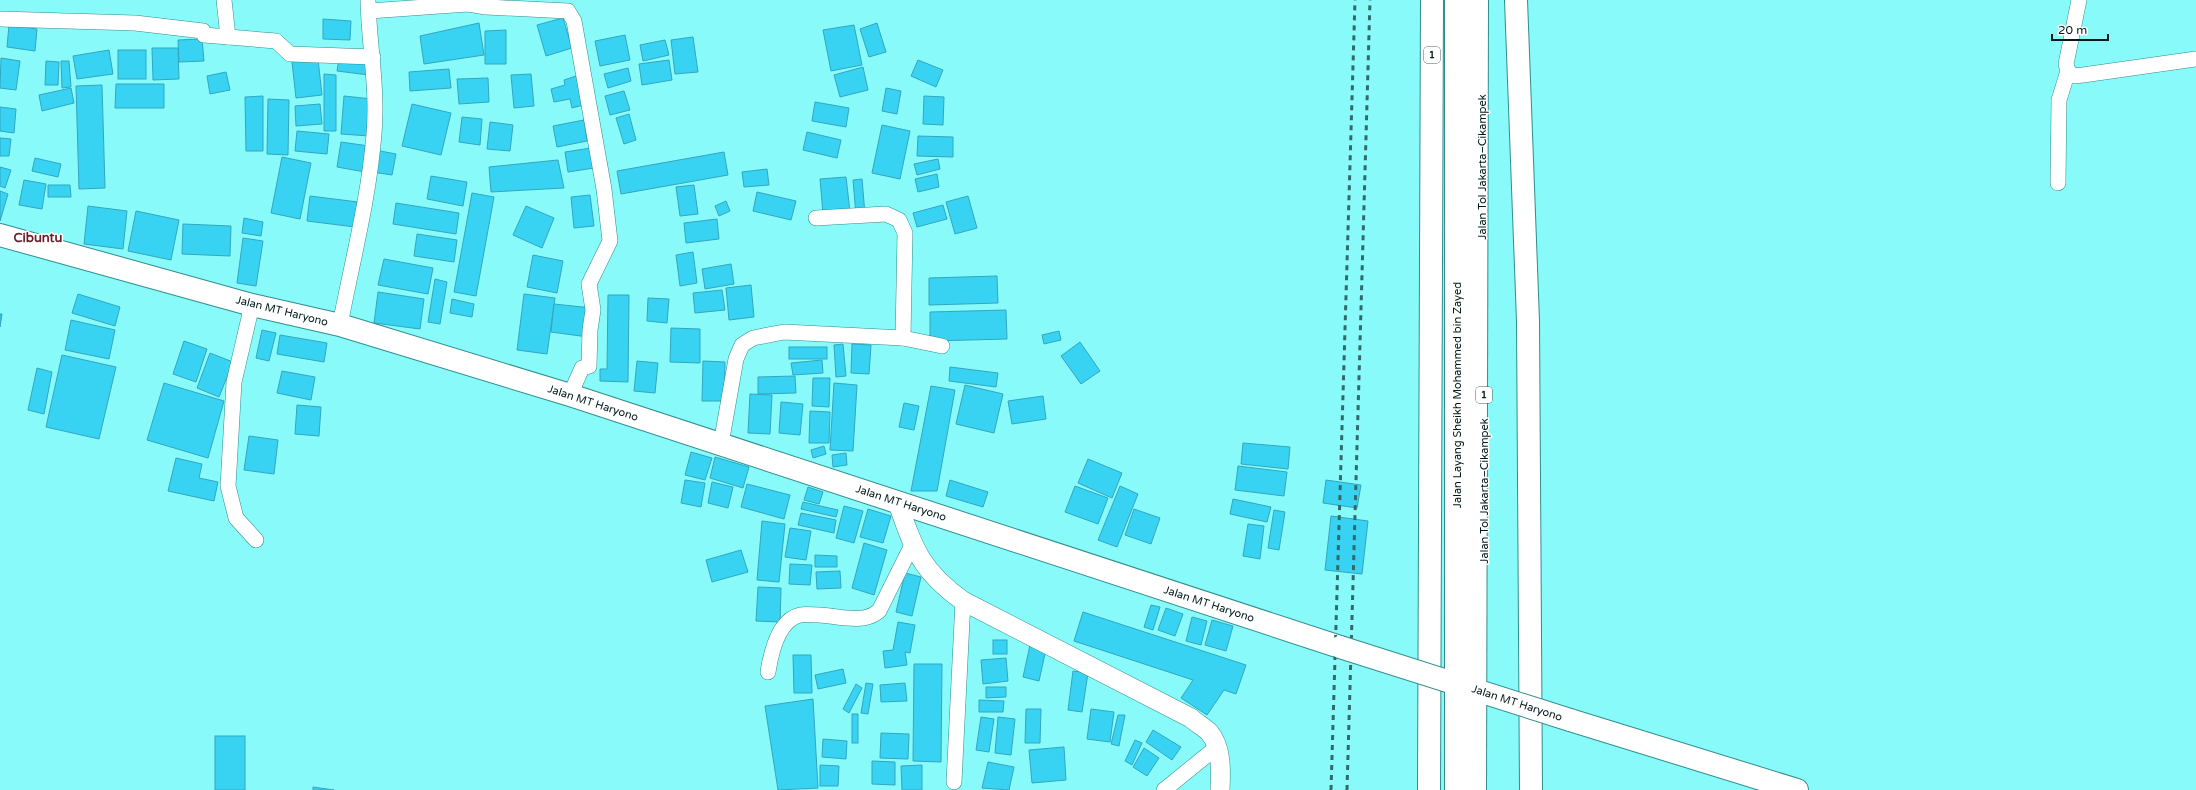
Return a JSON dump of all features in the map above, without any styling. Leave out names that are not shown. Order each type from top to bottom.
[{"type":"main road","name":"1","points":[[1429,790],[1432,0]]},
{"type":"main road","name":"Jalan Layang Sheikh Mohammed bin Zayed","points":[[1456,0],[1456,790]]},
{"type":"main road","name":"Jalan Layang Sheikh Mohammed bin Zayed","points":[[1475,790],[1477,0]]},
{"type":"main road","name":"Jalan Tol Jakarta–Cikampek","points":[[1481,0],[1486,790]]},
{"type":"main road","points":[[1516,0],[1528,321],[1531,790]]},
{"type":"main road","name":"Jalan MT Haryono","points":[[0,235],[252,304],[340,325],[570,395],[1340,647],[1797,790]]},
{"type":"street","points":[[224,0],[228,37]]},
{"type":"street","points":[[2058,183],[2059,100],[2068,72],[2066,64],[2079,0]]},
{"type":"street","points":[[340,325],[365,198],[374,133],[373,57],[369,6],[468,4],[486,8],[568,11],[574,21],[604,189],[610,241],[602,261],[589,284],[593,310],[590,330],[589,366],[582,368],[570,395]]},
{"type":"street","points":[[0,19],[135,23],[203,32],[204,35],[276,41],[290,54],[373,57]]},
{"type":"street","points":[[2068,72],[2074,76],[2196,58]]},
{"type":"street","points":[[816,218],[886,214],[899,220],[905,233],[904,338]]},
{"type":"street","points":[[252,304],[234,382],[228,486],[236,518],[256,540]]},
{"type":"street","points":[[721,444],[736,359],[742,345],[752,338],[784,332],[904,338],[942,346]]},
{"type":"street","points":[[897,501],[912,545],[928,572],[944,588],[963,601],[1191,718],[1209,732],[1217,747],[1222,771],[1220,790]]},
{"type":"street","points":[[768,672],[777,637],[791,620],[800,615],[856,619],[870,618],[879,611],[912,545]]},
{"type":"street","points":[[954,782],[963,601]]},
{"type":"street","points":[[1164,790],[1217,747]]},
{"type":"building","points":[[563,18],[572,48],[546,56],[537,25]]},
{"type":"building","points":[[323,19],[351,21],[350,40],[323,39]]},
{"type":"building","points":[[479,23],[484,55],[424,64],[420,36]]},
{"type":"building","points":[[877,23],[886,52],[869,57],[860,29]]},
{"type":"building","points":[[9,25],[37,29],[35,51],[7,47]]},
{"type":"building","points":[[854,25],[862,65],[831,71],[823,30]]},
{"type":"building","points":[[506,30],[506,64],[485,64],[485,31]]},
{"type":"building","points":[[625,35],[630,60],[600,66],[595,41]]},
{"type":"building","points":[[693,37],[698,72],[675,74],[671,40]]},
{"type":"building","points":[[202,39],[204,61],[179,62],[178,40]]},
{"type":"building","points":[[665,40],[669,55],[643,61],[640,45]]},
{"type":"building","points":[[152,48],[178,48],[179,79],[153,80]]},
{"type":"building","points":[[109,50],[113,74],[77,79],[73,56]]},
{"type":"building","points":[[118,50],[146,50],[146,79],[118,79]]},
{"type":"building","points":[[1,58],[20,61],[16,90],[0,88]]},
{"type":"building","points":[[339,58],[371,62],[369,75],[337,71]]},
{"type":"building","points":[[318,59],[322,95],[296,98],[292,62]]},
{"type":"building","points":[[669,60],[672,80],[642,85],[639,64]]},
{"type":"building","points":[[918,60],[943,70],[936,87],[911,76]]},
{"type":"building","points":[[46,61],[59,62],[58,85],[45,85]]},
{"type":"building","points":[[61,61],[69,61],[71,87],[62,88]]},
{"type":"building","points":[[863,67],[868,90],[840,97],[834,75]]},
{"type":"building","points":[[628,68],[631,81],[608,88],[604,74]]},
{"type":"building","points":[[449,69],[451,88],[410,91],[409,72]]},
{"type":"building","points":[[226,72],[230,90],[210,94],[207,76]]},
{"type":"building","points":[[324,74],[336,75],[336,131],[324,131]]},
{"type":"building","points":[[531,74],[534,106],[514,108],[511,75]]},
{"type":"building","points":[[579,75],[587,104],[572,108],[570,99],[554,102],[551,89],[565,85],[564,80]]},
{"type":"building","points":[[488,78],[489,102],[459,104],[457,79]]},
{"type":"building","points":[[116,84],[164,84],[164,108],[115,108]]},
{"type":"building","points":[[102,85],[105,188],[79,189],[76,86]]},
{"type":"building","points":[[71,88],[74,103],[42,111],[39,95]]},
{"type":"building","points":[[886,88],[901,91],[897,114],[882,111]]},
{"type":"building","points":[[624,91],[630,110],[610,115],[605,96]]},
{"type":"building","points":[[263,96],[263,151],[246,151],[245,97]]},
{"type":"building","points":[[344,96],[372,99],[369,136],[341,134]]},
{"type":"building","points":[[924,96],[944,97],[943,125],[923,124]]},
{"type":"building","points":[[268,99],[289,100],[288,155],[267,154]]},
{"type":"building","points":[[815,102],[849,108],[846,127],[812,121]]},
{"type":"building","points":[[320,104],[322,124],[296,126],[295,106]]},
{"type":"building","points":[[412,104],[451,113],[441,155],[402,146]]},
{"type":"building","points":[[0,107],[16,109],[14,133],[0,131]]},
{"type":"building","points":[[629,114],[636,140],[624,144],[616,118]]},
{"type":"building","points":[[462,117],[482,119],[480,145],[459,142]]},
{"type":"building","points":[[584,120],[587,141],[557,147],[553,126]]},
{"type":"building","points":[[490,122],[513,125],[510,151],[487,149]]},
{"type":"building","points":[[882,125],[910,131],[900,179],[872,173]]},
{"type":"building","points":[[297,131],[329,134],[327,154],[295,151]]},
{"type":"building","points":[[807,132],[841,140],[837,158],[803,150]]},
{"type":"building","points":[[918,136],[953,137],[953,157],[917,156]]},
{"type":"building","points":[[0,138],[11,139],[9,156],[0,156]]},
{"type":"building","points":[[341,142],[369,146],[365,172],[337,167]]},
{"type":"building","points":[[591,148],[594,168],[568,172],[565,152]]},
{"type":"building","points":[[375,150],[396,154],[392,175],[372,172]]},
{"type":"building","points":[[724,152],[728,175],[621,194],[617,171]]},
{"type":"building","points":[[282,157],[311,163],[300,219],[271,213]]},
{"type":"building","points":[[35,158],[61,164],[58,177],[32,171]]},
{"type":"building","points":[[938,159],[940,169],[917,175],[914,164]]},
{"type":"building","points":[[558,160],[564,188],[491,192],[489,167]]},
{"type":"building","points":[[0,167],[11,170],[5,188],[0,186]]},
{"type":"building","points":[[767,169],[769,185],[744,187],[742,172]]},
{"type":"building","points":[[937,174],[939,187],[918,192],[915,179]]},
{"type":"building","points":[[431,176],[467,182],[463,206],[427,199]]},
{"type":"building","points":[[846,177],[850,212],[823,214],[820,179]]},
{"type":"building","points":[[862,179],[865,214],[856,215],[853,180]]},
{"type":"building","points":[[24,180],[46,184],[42,209],[19,205]]},
{"type":"building","points":[[48,185],[70,185],[71,197],[48,197]]},
{"type":"building","points":[[694,185],[698,214],[680,216],[676,187]]},
{"type":"building","points":[[0,191],[8,194],[0,221]]},
{"type":"building","points":[[757,192],[796,201],[791,220],[753,211]]},
{"type":"building","points":[[472,193],[494,197],[476,296],[454,292]]},
{"type":"building","points":[[590,195],[594,226],[574,228],[571,197]]},
{"type":"building","points":[[310,196],[358,202],[355,227],[307,221]]},
{"type":"building","points":[[968,196],[977,228],[955,234],[946,202]]},
{"type":"building","points":[[726,201],[730,211],[719,216],[715,206]]},
{"type":"building","points":[[396,203],[459,213],[456,234],[393,224]]},
{"type":"building","points":[[943,205],[947,219],[917,227],[913,213]]},
{"type":"building","points":[[88,206],[127,211],[123,249],[84,244]]},
{"type":"building","points":[[526,206],[554,218],[542,248],[513,235]]},
{"type":"building","points":[[136,211],[179,220],[171,260],[128,251]]},
{"type":"building","points":[[244,218],[263,222],[261,236],[242,233]]},
{"type":"building","points":[[717,219],[719,239],[686,243],[684,223]]},
{"type":"building","points":[[183,224],[231,226],[230,256],[182,254]]},
{"type":"building","points":[[417,234],[457,240],[454,262],[414,256]]},
{"type":"building","points":[[243,238],[263,241],[256,286],[237,283]]},
{"type":"building","points":[[693,252],[697,283],[680,286],[676,255]]},
{"type":"building","points":[[533,255],[563,261],[557,293],[527,287]]},
{"type":"building","points":[[384,259],[433,268],[428,294],[378,285]]},
{"type":"building","points":[[731,264],[734,284],[705,289],[702,269]]},
{"type":"building","points":[[997,276],[998,303],[929,305],[929,278]]},
{"type":"building","points":[[435,279],[447,282],[440,324],[428,322]]},
{"type":"building","points":[[751,285],[754,317],[729,320],[726,288]]},
{"type":"building","points":[[722,290],[725,310],[695,313],[693,293]]},
{"type":"building","points":[[378,292],[424,299],[420,329],[374,323]]},
{"type":"building","points":[[78,294],[120,307],[115,326],[72,313]]},
{"type":"building","points":[[524,294],[555,298],[547,354],[517,350]]},
{"type":"building","points":[[608,295],[629,295],[628,382],[600,381],[600,369],[607,369]]},
{"type":"building","points":[[648,298],[669,299],[667,323],[647,321]]},
{"type":"building","points":[[452,299],[474,304],[472,317],[450,313]]},
{"type":"building","points":[[554,304],[592,308],[588,337],[551,332]]},
{"type":"building","points":[[1006,310],[1007,339],[930,341],[930,312]]},
{"type":"building","points":[[0,314],[2,314],[0,327]]},
{"type":"building","points":[[71,320],[115,330],[109,359],[65,350]]},
{"type":"building","points":[[671,328],[700,329],[700,363],[670,362]]},
{"type":"building","points":[[262,330],[276,333],[269,361],[256,358]]},
{"type":"building","points":[[1059,331],[1061,340],[1044,344],[1042,335]]},
{"type":"building","points":[[280,335],[327,343],[324,362],[277,354]]},
{"type":"building","points":[[184,341],[207,349],[196,382],[173,374]]},
{"type":"building","points":[[1080,342],[1100,371],[1081,384],[1061,356]]},
{"type":"building","points":[[843,344],[846,376],[836,377],[834,345]]},
{"type":"building","points":[[852,344],[871,345],[869,374],[851,373]]},
{"type":"building","points":[[789,347],[827,347],[827,359],[789,359]]},
{"type":"building","points":[[210,353],[233,362],[219,397],[197,388]]},
{"type":"building","points":[[62,355],[116,367],[99,439],[46,427]]},
{"type":"building","points":[[822,360],[823,373],[793,375],[791,363]]},
{"type":"building","points":[[637,361],[658,363],[655,393],[634,391]]},
{"type":"building","points":[[703,361],[725,362],[724,401],[702,401]]},
{"type":"building","points":[[950,367],[998,373],[996,387],[949,381]]},
{"type":"building","points":[[37,368],[52,372],[44,414],[28,410]]},
{"type":"building","points":[[282,371],[315,377],[311,400],[277,393]]},
{"type":"building","points":[[795,376],[796,393],[758,394],[758,377]]},
{"type":"building","points":[[813,378],[830,378],[829,407],[812,406]]},
{"type":"building","points":[[164,383],[224,401],[208,458],[147,440]]},
{"type":"building","points":[[834,383],[857,385],[853,451],[830,450]]},
{"type":"building","points":[[965,385],[1003,394],[994,433],[956,424]]},
{"type":"building","points":[[931,386],[955,390],[937,491],[911,491]]},
{"type":"building","points":[[750,394],[772,395],[770,434],[748,433]]},
{"type":"building","points":[[1043,396],[1046,419],[1012,424],[1008,401]]},
{"type":"building","points":[[781,402],[803,404],[800,435],[779,433]]},
{"type":"building","points":[[904,403],[919,406],[914,430],[899,427]]},
{"type":"building","points":[[297,405],[321,407],[319,436],[295,434]]},
{"type":"building","points":[[810,411],[830,412],[829,443],[809,443]]},
{"type":"building","points":[[249,436],[278,440],[274,474],[244,470]]},
{"type":"building","points":[[1243,443],[1290,447],[1288,469],[1241,464]]},
{"type":"building","points":[[824,446],[826,454],[813,458],[811,450]]},
{"type":"building","points":[[691,452],[712,458],[705,480],[685,475]]},
{"type":"building","points":[[846,453],[847,465],[833,467],[832,455]]},
{"type":"building","points":[[715,457],[749,467],[743,488],[710,478]]},
{"type":"building","points":[[176,458],[202,464],[199,478],[218,482],[214,501],[168,491]]},
{"type":"building","points":[[1088,459],[1122,473],[1112,498],[1078,483]]},
{"type":"building","points":[[1238,466],[1287,472],[1284,496],[1235,490]]},
{"type":"building","points":[[685,480],[705,483],[701,507],[681,503]]},
{"type":"building","points":[[950,480],[988,492],[983,507],[946,496]]},
{"type":"building","points":[[1326,480],[1361,485],[1357,508],[1323,503]]},
{"type":"building","points":[[712,482],[733,487],[728,508],[708,503]]},
{"type":"building","points":[[747,484],[790,495],[784,519],[741,507]]},
{"type":"building","points":[[1075,486],[1108,498],[1098,524],[1065,512]]},
{"type":"building","points":[[1120,486],[1138,494],[1117,547],[1098,540]]},
{"type":"building","points":[[808,487],[823,492],[819,504],[804,500]]},
{"type":"building","points":[[1233,499],[1271,507],[1267,522],[1230,514]]},
{"type":"building","points":[[803,502],[838,510],[836,517],[801,509]]},
{"type":"building","points":[[844,506],[863,511],[854,543],[836,538]]},
{"type":"building","points":[[868,509],[891,516],[883,543],[860,537]]},
{"type":"building","points":[[1134,509],[1160,518],[1151,544],[1125,535]]},
{"type":"building","points":[[1274,510],[1285,512],[1279,550],[1268,548]]},
{"type":"building","points":[[801,513],[836,520],[834,533],[798,525]]},
{"type":"building","points":[[1331,516],[1368,521],[1362,574],[1325,570]]},
{"type":"building","points":[[762,521],[785,524],[779,582],[757,580]]},
{"type":"building","points":[[1248,524],[1264,526],[1260,559],[1243,556]]},
{"type":"building","points":[[790,528],[811,531],[806,560],[785,557]]},
{"type":"building","points":[[864,543],[887,550],[874,595],[852,588]]},
{"type":"building","points":[[741,550],[748,572],[712,582],[706,560]]},
{"type":"building","points":[[815,555],[837,556],[837,567],[815,567]]},
{"type":"building","points":[[790,564],[812,565],[810,585],[789,584]]},
{"type":"building","points":[[840,571],[841,588],[817,589],[816,572]]},
{"type":"building","points":[[905,573],[921,577],[912,616],[896,612]]},
{"type":"building","points":[[758,587],[781,588],[780,622],[756,621]]},
{"type":"building","points":[[1151,605],[1160,607],[1153,630],[1144,627]]},
{"type":"building","points":[[1166,608],[1183,614],[1175,636],[1158,630]]},
{"type":"building","points":[[1083,612],[1246,665],[1236,694],[1224,690],[1207,715],[1181,698],[1193,680],[1074,641]]},
{"type":"building","points":[[1192,617],[1207,621],[1201,645],[1186,641]]},
{"type":"building","points":[[1212,620],[1233,626],[1226,651],[1205,645]]},
{"type":"building","points":[[898,622],[915,625],[910,653],[905,652],[907,665],[885,668],[883,651],[893,650]]},
{"type":"building","points":[[993,640],[1007,640],[1007,654],[993,654]]},
{"type":"building","points":[[1030,645],[1046,649],[1039,681],[1023,677]]},
{"type":"building","points":[[793,655],[811,655],[812,693],[794,693]]},
{"type":"building","points":[[1006,658],[1008,681],[983,684],[981,660]]},
{"type":"building","points":[[914,664],[942,664],[941,762],[913,761]]},
{"type":"building","points":[[843,669],[846,683],[818,689],[815,675]]},
{"type":"building","points":[[1073,671],[1088,673],[1082,712],[1068,710]]},
{"type":"building","points":[[866,683],[873,684],[868,714],[861,713]]},
{"type":"building","points":[[905,683],[907,701],[881,702],[880,685]]},
{"type":"building","points":[[856,684],[862,688],[849,713],[843,709]]},
{"type":"building","points":[[986,687],[1006,687],[1006,697],[986,698]]},
{"type":"building","points":[[813,699],[818,788],[778,790],[765,706]]},
{"type":"building","points":[[979,700],[1004,701],[1003,712],[979,712]]},
{"type":"building","points":[[1026,709],[1041,709],[1040,743],[1025,743]]},
{"type":"building","points":[[1091,709],[1114,712],[1110,742],[1087,739]]},
{"type":"building","points":[[852,714],[858,714],[858,743],[852,743]]},
{"type":"building","points":[[1118,715],[1125,715],[1119,746],[1111,744]]},
{"type":"building","points":[[981,717],[994,719],[989,752],[976,750]]},
{"type":"building","points":[[998,717],[1015,719],[1011,755],[995,753]]},
{"type":"building","points":[[1153,730],[1181,747],[1172,760],[1146,742]]},
{"type":"building","points":[[881,733],[909,734],[908,759],[880,758]]},
{"type":"building","points":[[215,736],[245,736],[245,790],[215,790]]},
{"type":"building","points":[[823,739],[847,741],[846,759],[822,757]]},
{"type":"building","points":[[1135,740],[1142,743],[1132,765],[1125,761]]},
{"type":"building","points":[[1064,747],[1066,780],[1032,783],[1029,750]]},
{"type":"building","points":[[1144,748],[1159,758],[1147,776],[1133,767]]},
{"type":"building","points":[[872,761],[895,762],[895,785],[872,784]]},
{"type":"building","points":[[988,762],[1014,767],[1009,790],[982,788]]},
{"type":"building","points":[[820,765],[839,766],[838,786],[820,786]]},
{"type":"building","points":[[922,765],[922,790],[902,790],[901,766]]},
{"type":"building","points":[[313,787],[334,790],[313,790]]},
{"type":"railway","points":[[1331,790],[1355,0]]},
{"type":"railway","points":[[1347,790],[1370,0]]},
{"type":"district","name":"Cibuntu","points":[[38,238]]}]
